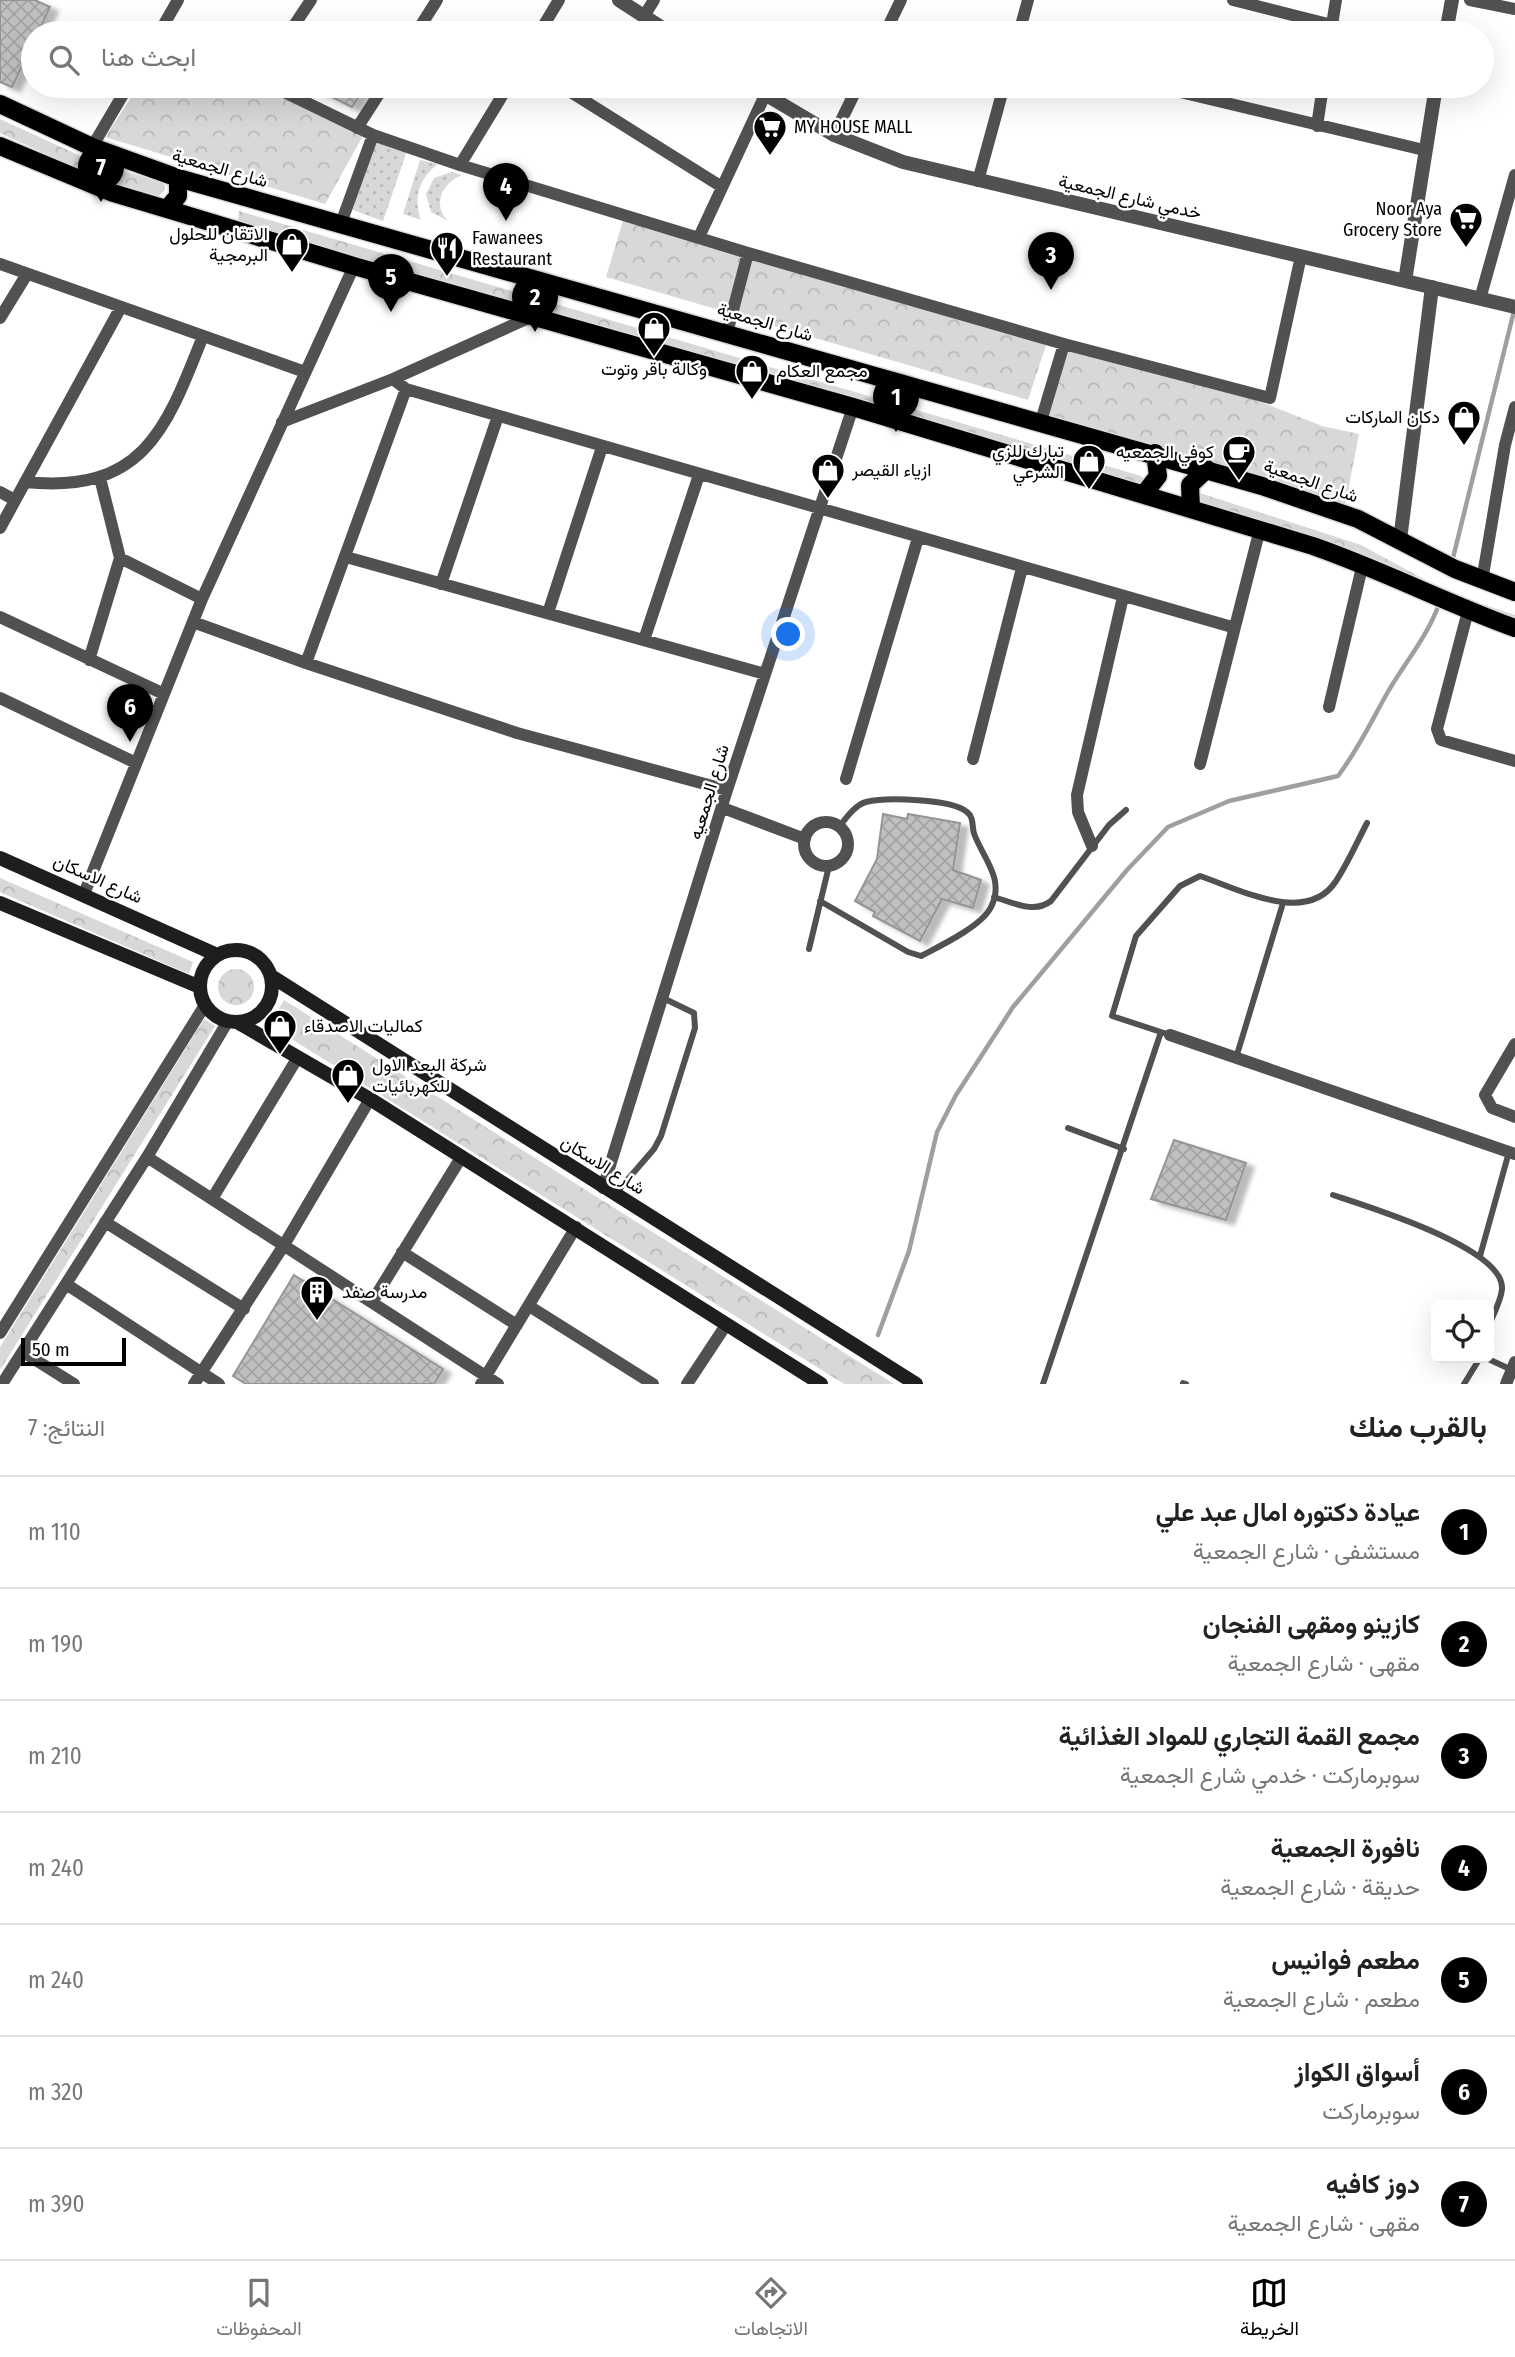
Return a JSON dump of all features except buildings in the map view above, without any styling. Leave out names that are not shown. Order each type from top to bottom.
[{"type":"main road","name":"شارع الجمعية","points":[[0,104],[92,147],[178,178],[1206,469],[1358,519],[1482,581],[1515,592]]},
{"type":"main road","points":[[0,146],[90,184],[354,266],[853,407],[1260,529],[1363,563],[1468,611],[1515,628]]},
{"type":"main road","points":[[167,209],[178,195],[178,178]]},
{"type":"main road","points":[[234,229],[234,211],[247,197]]},
{"type":"main road","points":[[1144,494],[1158,476],[1155,453]]},
{"type":"main road","points":[[1191,508],[1191,485],[1206,469]]},
{"type":"main road","name":"شارع الاسكان","points":[[0,858],[217,955]]},
{"type":"main road","points":[[0,903],[200,987]]},
{"type":"main road","points":[[232,1021],[246,1021],[262,1011],[271,994],[271,976],[261,960],[244,951],[217,955],[204,969],[200,987],[205,1005],[232,1021],[298,1057],[462,1156],[821,1384]]},
{"type":"main road","name":"شارع الاسكان","points":[[271,976],[916,1384]]},
{"type":"street","points":[[168,21],[177,0]]},
{"type":"street","points":[[297,21],[311,0]]},
{"type":"street","points":[[424,21],[437,0]]},
{"type":"street","points":[[546,21],[559,0]]},
{"type":"street","points":[[620,0],[652,21]]},
{"type":"street","points":[[644,16],[654,0]]},
{"type":"street","points":[[891,21],[901,0]]},
{"type":"street","points":[[1022,21],[1028,0]]},
{"type":"street","points":[[1233,0],[1304,21]]},
{"type":"street","points":[[1332,21],[1336,0]]},
{"type":"street","points":[[1448,21],[1452,0]]},
{"type":"street","points":[[1471,0],[1515,9]]},
{"type":"street","points":[[92,147],[121,98]]},
{"type":"street","points":[[296,98],[373,135],[460,165],[748,253],[1064,344],[1270,398],[1301,256]]},
{"type":"street","points":[[357,128],[376,98]]},
{"type":"street","points":[[460,165],[501,98]]},
{"type":"street","points":[[580,98],[722,187]]},
{"type":"street","points":[[699,237],[764,98]]},
{"type":"street","name":"خدمي شارع الجمعية","points":[[770,98],[834,135],[903,162],[1515,307]]},
{"type":"street","points":[[834,135],[852,98]]},
{"type":"street","points":[[978,181],[1001,98]]},
{"type":"street","points":[[1204,98],[1424,150]]},
{"type":"street","points":[[1317,126],[1321,98]]},
{"type":"street","points":[[1405,281],[1434,98]]},
{"type":"street","points":[[340,226],[373,135]]},
{"type":"street","points":[[1480,299],[1515,175]]},
{"type":"street","points":[[727,333],[748,253]]},
{"type":"street","points":[[0,264],[305,372]]},
{"type":"street","points":[[84,894],[202,599],[354,266]]},
{"type":"street","points":[[0,318],[27,274]]},
{"type":"street","points":[[1400,540],[1432,288]]},
{"type":"street","points":[[0,528],[121,307]]},
{"type":"street","points":[[282,422],[393,379],[533,316]]},
{"type":"street","points":[[25,482],[55,485],[100,478],[127,464],[165,426],[203,336]]},
{"type":"street","points":[[1041,421],[1064,344]]},
{"type":"street","points":[[393,379],[406,389],[602,447],[1232,627]]},
{"type":"street","points":[[306,663],[406,389]]},
{"type":"street","name":"شارع الجمعيه","points":[[609,1191],[663,998],[727,790],[817,509],[853,407]]},
{"type":"street","points":[[1482,581],[1510,446],[1515,407]]},
{"type":"street","points":[[441,584],[498,416]]},
{"type":"street","points":[[548,613],[602,447]]},
{"type":"street","points":[[644,640],[699,475]]},
{"type":"street","points":[[89,660],[120,558],[100,478]]},
{"type":"street","points":[[0,492],[15,500]]},
{"type":"street","points":[[1200,764],[1232,627],[1260,529]]},
{"type":"street","points":[[846,779],[918,538]]},
{"type":"street","points":[[346,557],[765,674]]},
{"type":"street","points":[[120,558],[202,599]]},
{"type":"street","points":[[1329,707],[1363,563]]},
{"type":"street","points":[[974,759],[1022,568]]},
{"type":"street","points":[[1092,846],[1078,812],[1077,795],[1123,597]]},
{"type":"street","points":[[1468,611],[1437,729],[1441,740],[1515,761]]},
{"type":"street","points":[[0,617],[164,694]]},
{"type":"street","points":[[193,622],[306,663],[517,733],[727,790]]},
{"type":"street","points":[[0,698],[136,763]]},
{"type":"street","points":[[723,808],[805,839]]},
{"type":"street","points":[[830,823],[839,827],[846,836],[847,851],[839,862],[830,866],[811,861],[804,849],[805,839],[816,825],[830,823]]},
{"type":"street","points":[[0,1333],[205,1005]]},
{"type":"street","points":[[2,1384],[232,1021]]},
{"type":"street","points":[[1165,1033],[1512,1153]]},
{"type":"street","points":[[1515,1044],[1485,1095],[1492,1108],[1515,1117]]},
{"type":"street","points":[[212,1199],[298,1057]]},
{"type":"street","points":[[198,1379],[284,1245],[370,1100]]},
{"type":"street","points":[[372,1302],[462,1156]]},
{"type":"street","points":[[147,1157],[372,1302],[483,1380],[498,1384]]},
{"type":"street","points":[[106,1222],[244,1309]]},
{"type":"street","points":[[483,1380],[576,1227]]},
{"type":"street","points":[[402,1252],[517,1325]]},
{"type":"street","points":[[66,1284],[198,1379],[219,1384]]},
{"type":"street","points":[[529,1306],[653,1384]]},
{"type":"street","points":[[687,1384],[726,1325]]},
{"type":"street","points":[[23,1352],[74,1384]]},
{"type":"street","points":[[1506,1384],[1513,1366]]},
{"type":"lane","points":[[820,901],[908,952],[921,956],[975,924],[991,909],[995,897],[996,883],[991,866],[975,837],[972,817],[966,810],[953,805],[901,799],[867,802],[858,806],[839,827]]},
{"type":"lane","points":[[995,897],[1034,909],[1043,908],[1109,825],[1126,810]]},
{"type":"lane","points":[[1043,1384],[1165,1033],[1112,1016],[1136,936],[1180,886],[1200,876],[1283,902],[1303,903],[1320,898],[1336,883],[1367,823]]},
{"type":"lane","points":[[809,948],[830,866]]},
{"type":"lane","points":[[1236,1058],[1283,902]]},
{"type":"lane","points":[[609,1191],[654,1149],[661,1136],[695,1027],[694,1013],[663,998]]},
{"type":"lane","points":[[1069,1128],[1124,1149]]},
{"type":"lane","points":[[1480,1256],[1512,1153]]},
{"type":"lane","points":[[1333,1195],[1373,1208],[1480,1256],[1496,1271],[1502,1289],[1494,1311]]},
{"type":"lane","points":[[1494,1360],[1513,1366]]},
{"type":"lane","points":[[1464,1384],[1477,1363]]},
{"type":"green space","points":[[131,98],[294,98],[364,134],[325,204],[105,137]]},
{"type":"green space","points":[[0,119],[96,163],[158,181],[165,185],[165,190],[157,197],[90,174],[0,133]]},
{"type":"green space","points":[[376,136],[408,148],[383,221],[350,209]]},
{"type":"green space","points":[[420,160],[438,164],[426,176],[419,189],[421,220],[403,214]]},
{"type":"green space","points":[[452,172],[462,175],[449,183],[440,201],[448,221],[431,212],[426,194],[434,178]]},
{"type":"green space","points":[[239,211],[1141,476],[1146,481],[1140,488],[243,223],[238,221]]},
{"type":"green space","points":[[625,214],[1049,336],[1028,400],[606,277]]},
{"type":"green space","points":[[1065,341],[1261,402],[1322,426],[1359,434],[1345,506],[1047,419]]},
{"type":"green space","points":[[1200,493],[1361,545],[1451,594],[1515,615],[1515,625],[1193,504],[1194,496]]},
{"type":"green space","points":[[0,878],[193,962],[189,974],[0,892]]},
{"type":"green space","points":[[236,969],[248,975],[254,987],[248,999],[236,1005],[224,999],[218,987],[224,975]]},
{"type":"green space","points":[[284,1000],[894,1384],[844,1384],[269,1025]]},
{"type":"green space","points":[[204,1019],[215,1026],[0,1370],[0,1347]]},
{"type":"waterway","points":[[1452,562],[1514,311]]},
{"type":"waterway","points":[[878,1335],[909,1251],[937,1132],[956,1095],[1013,1007],[1127,870],[1168,827],[1229,801],[1338,776],[1421,640],[1439,604]]},
{"type":"place","name":"MY HOUSE MALL","points":[[770,157]]},
{"type":"place","name":"دوز كافيه","points":[[101,202]]},
{"type":"place","name":"نافورة الجمعية","points":[[506,221]]},
{"type":"place","name":"Noor Aya Grocery Store","points":[[1466,249]]},
{"type":"place","name":"الاتقان للحلول البرمجية","points":[[292,274]]},
{"type":"place","name":"Fawanees Restaurant","points":[[447,278]]},
{"type":"place","name":"مجمع القمة التجاري للمواد الغذائية","points":[[1051,290]]},
{"type":"place","name":"مطعم فوانيس","points":[[391,312]]},
{"type":"place","name":"كازينو ومقهى الفنجان","points":[[535,332]]},
{"type":"place","name":"وكالة باقر وتوت","points":[[654,358]]},
{"type":"place","name":"مجمع العكام","points":[[752,401]]},
{"type":"place","name":"عيادة دكتوره امال عبد علي","points":[[896,432]]},
{"type":"place","name":"دكان الماركات","points":[[1464,447]]},
{"type":"place","name":"كوفي الجمعيه","points":[[1239,482]]},
{"type":"place","name":"تبارك للزي الشرعي","points":[[1089,491]]},
{"type":"place","name":"ازياء القيصر","points":[[828,500]]},
{"type":"place","name":"أسواق الكواز","points":[[130,742]]},
{"type":"place","name":"كماليات الاصدقاء","points":[[280,1056]]},
{"type":"place","name":"شركة البعد الاول للكهربائيات","points":[[348,1105]]},
{"type":"place","name":"مدرسة صفد","points":[[317,1322]]}]
